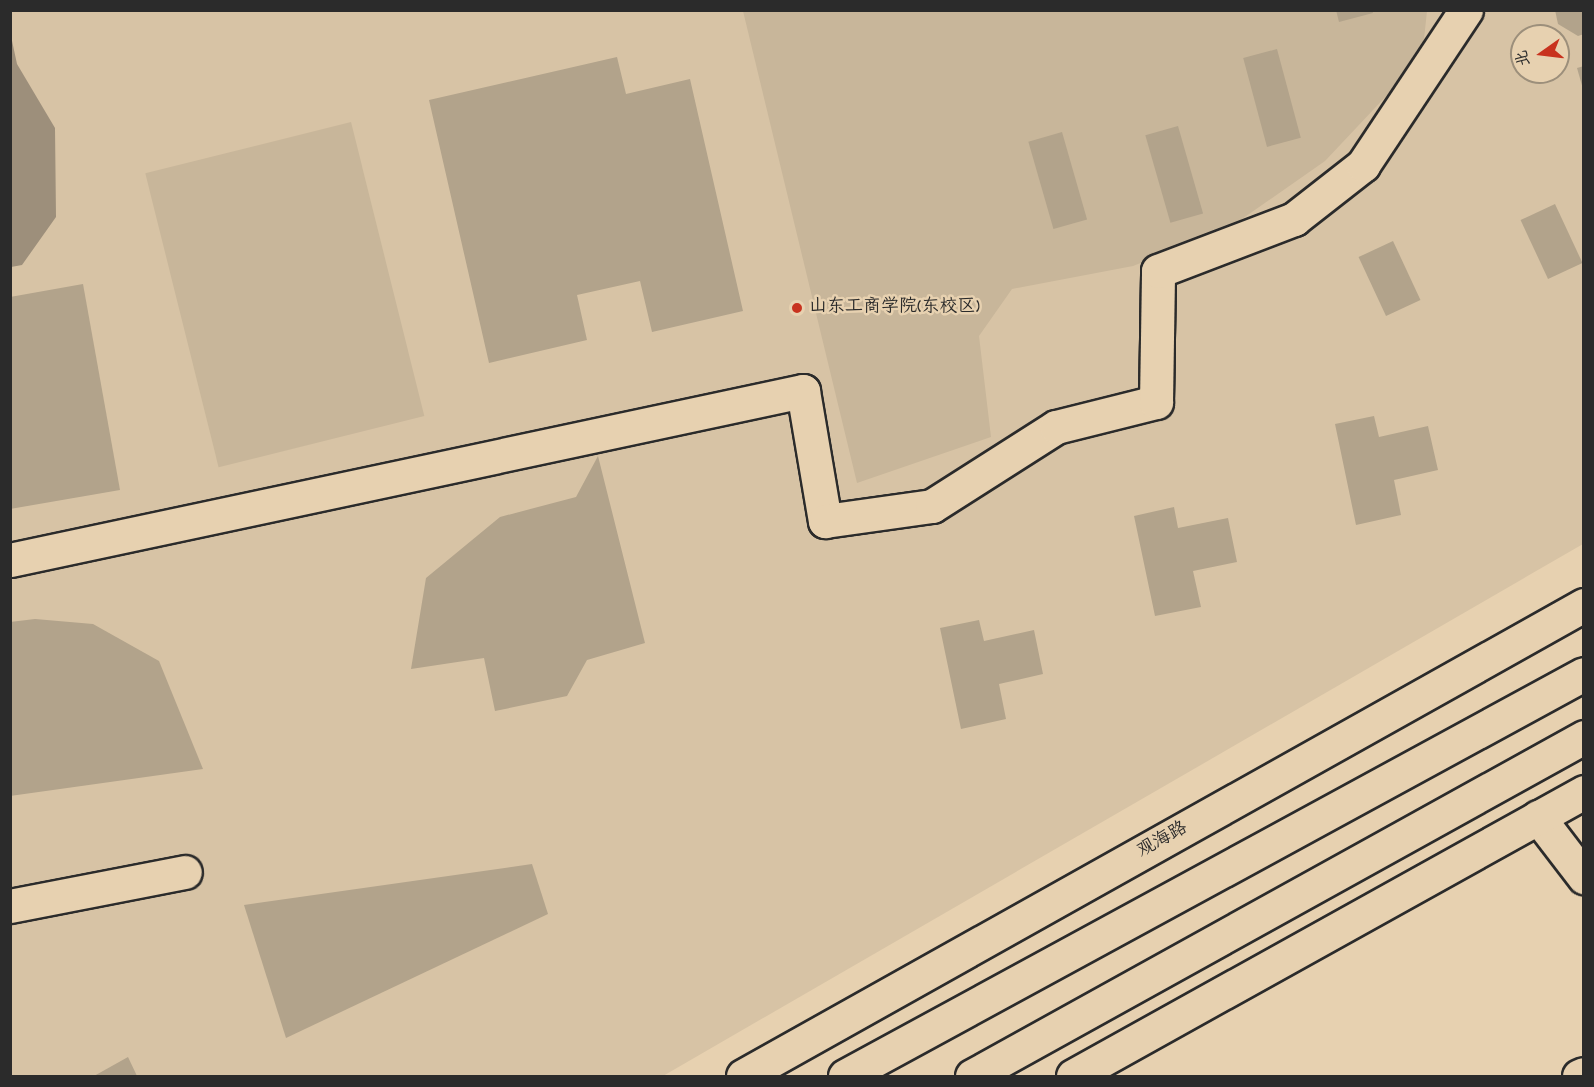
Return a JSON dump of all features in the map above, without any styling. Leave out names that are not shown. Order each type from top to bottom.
[{"type":"main road","points":[[10,560],[803,391],[825,521],[932,506],[1056,427],[1156,402],[1158,271],[1294,219],[1363,165],[1466,10]]},
{"type":"main road","name":"观海路","points":[[743,1077],[1584,605]]},
{"type":"main road","points":[[844,1077],[1584,674]]},
{"type":"main road","points":[[972,1077],[1584,737]]},
{"type":"main road","points":[[1073,1077],[1584,792]]},
{"type":"main road","points":[[1538,818],[1584,877]]},
{"type":"main road","points":[[10,906],[185,872]]},
{"type":"main road","points":[[1579,1077],[1584,1074]]},
{"type":"shaded area","name":"山东工商学院(东校区)","points":[[10,11],[1583,11],[1583,544],[663,1076],[11,1076]]},
{"type":"shaded area","points":[[743,11],[1427,11],[1422,58],[1325,161],[1229,228],[1133,266],[1012,289],[979,336],[991,437],[857,483]]},
{"type":"shaded area","points":[[11,36],[17,64],[55,128],[56,217],[22,265],[11,267]]},
{"type":"shaded area","points":[[351,122],[424,416],[219,467],[145,173]]},
{"type":"building","points":[[1336,10],[1372,10],[1373,13],[1339,22]]},
{"type":"building","points":[[1555,10],[1584,10],[1584,34],[1578,36],[1570,31],[1570,24],[1558,24]]},
{"type":"building","points":[[1277,49],[1301,138],[1267,147],[1243,58]]},
{"type":"building","points":[[617,57],[626,94],[690,79],[743,311],[652,332],[640,281],[577,295],[587,340],[489,363],[429,100]]},
{"type":"building","points":[[1584,66],[1584,89],[1583,89],[1577,68]]},
{"type":"building","points":[[1178,126],[1203,213],[1170,223],[1145,135]]},
{"type":"building","points":[[1062,132],[1087,219],[1053,229],[1028,142]]},
{"type":"building","points":[[1555,204],[1582,263],[1548,279],[1521,220]]},
{"type":"building","points":[[1393,241],[1420,300],[1386,316],[1359,257]]},
{"type":"building","points":[[83,284],[120,490],[10,509],[10,297]]},
{"type":"building","points":[[1374,416],[1379,437],[1428,426],[1438,470],[1394,480],[1401,515],[1356,525],[1335,424]]},
{"type":"building","points":[[598,456],[645,643],[587,660],[567,696],[495,711],[484,658],[411,669],[426,578],[500,517],[576,497]]},
{"type":"building","points":[[1174,507],[1178,528],[1228,518],[1237,562],[1193,571],[1201,607],[1155,616],[1134,516]]},
{"type":"building","points":[[35,619],[93,624],[159,661],[203,769],[10,796],[10,622]]},
{"type":"building","points":[[979,620],[984,641],[1034,630],[1043,674],[999,684],[1006,719],[961,729],[940,628]]},
{"type":"building","points":[[532,864],[548,914],[286,1038],[244,905]]},
{"type":"building","points":[[128,1057],[137,1076],[94,1076]]},
{"type":"place","name":"山东工商学院(东校区)","points":[[797,308]]}]
